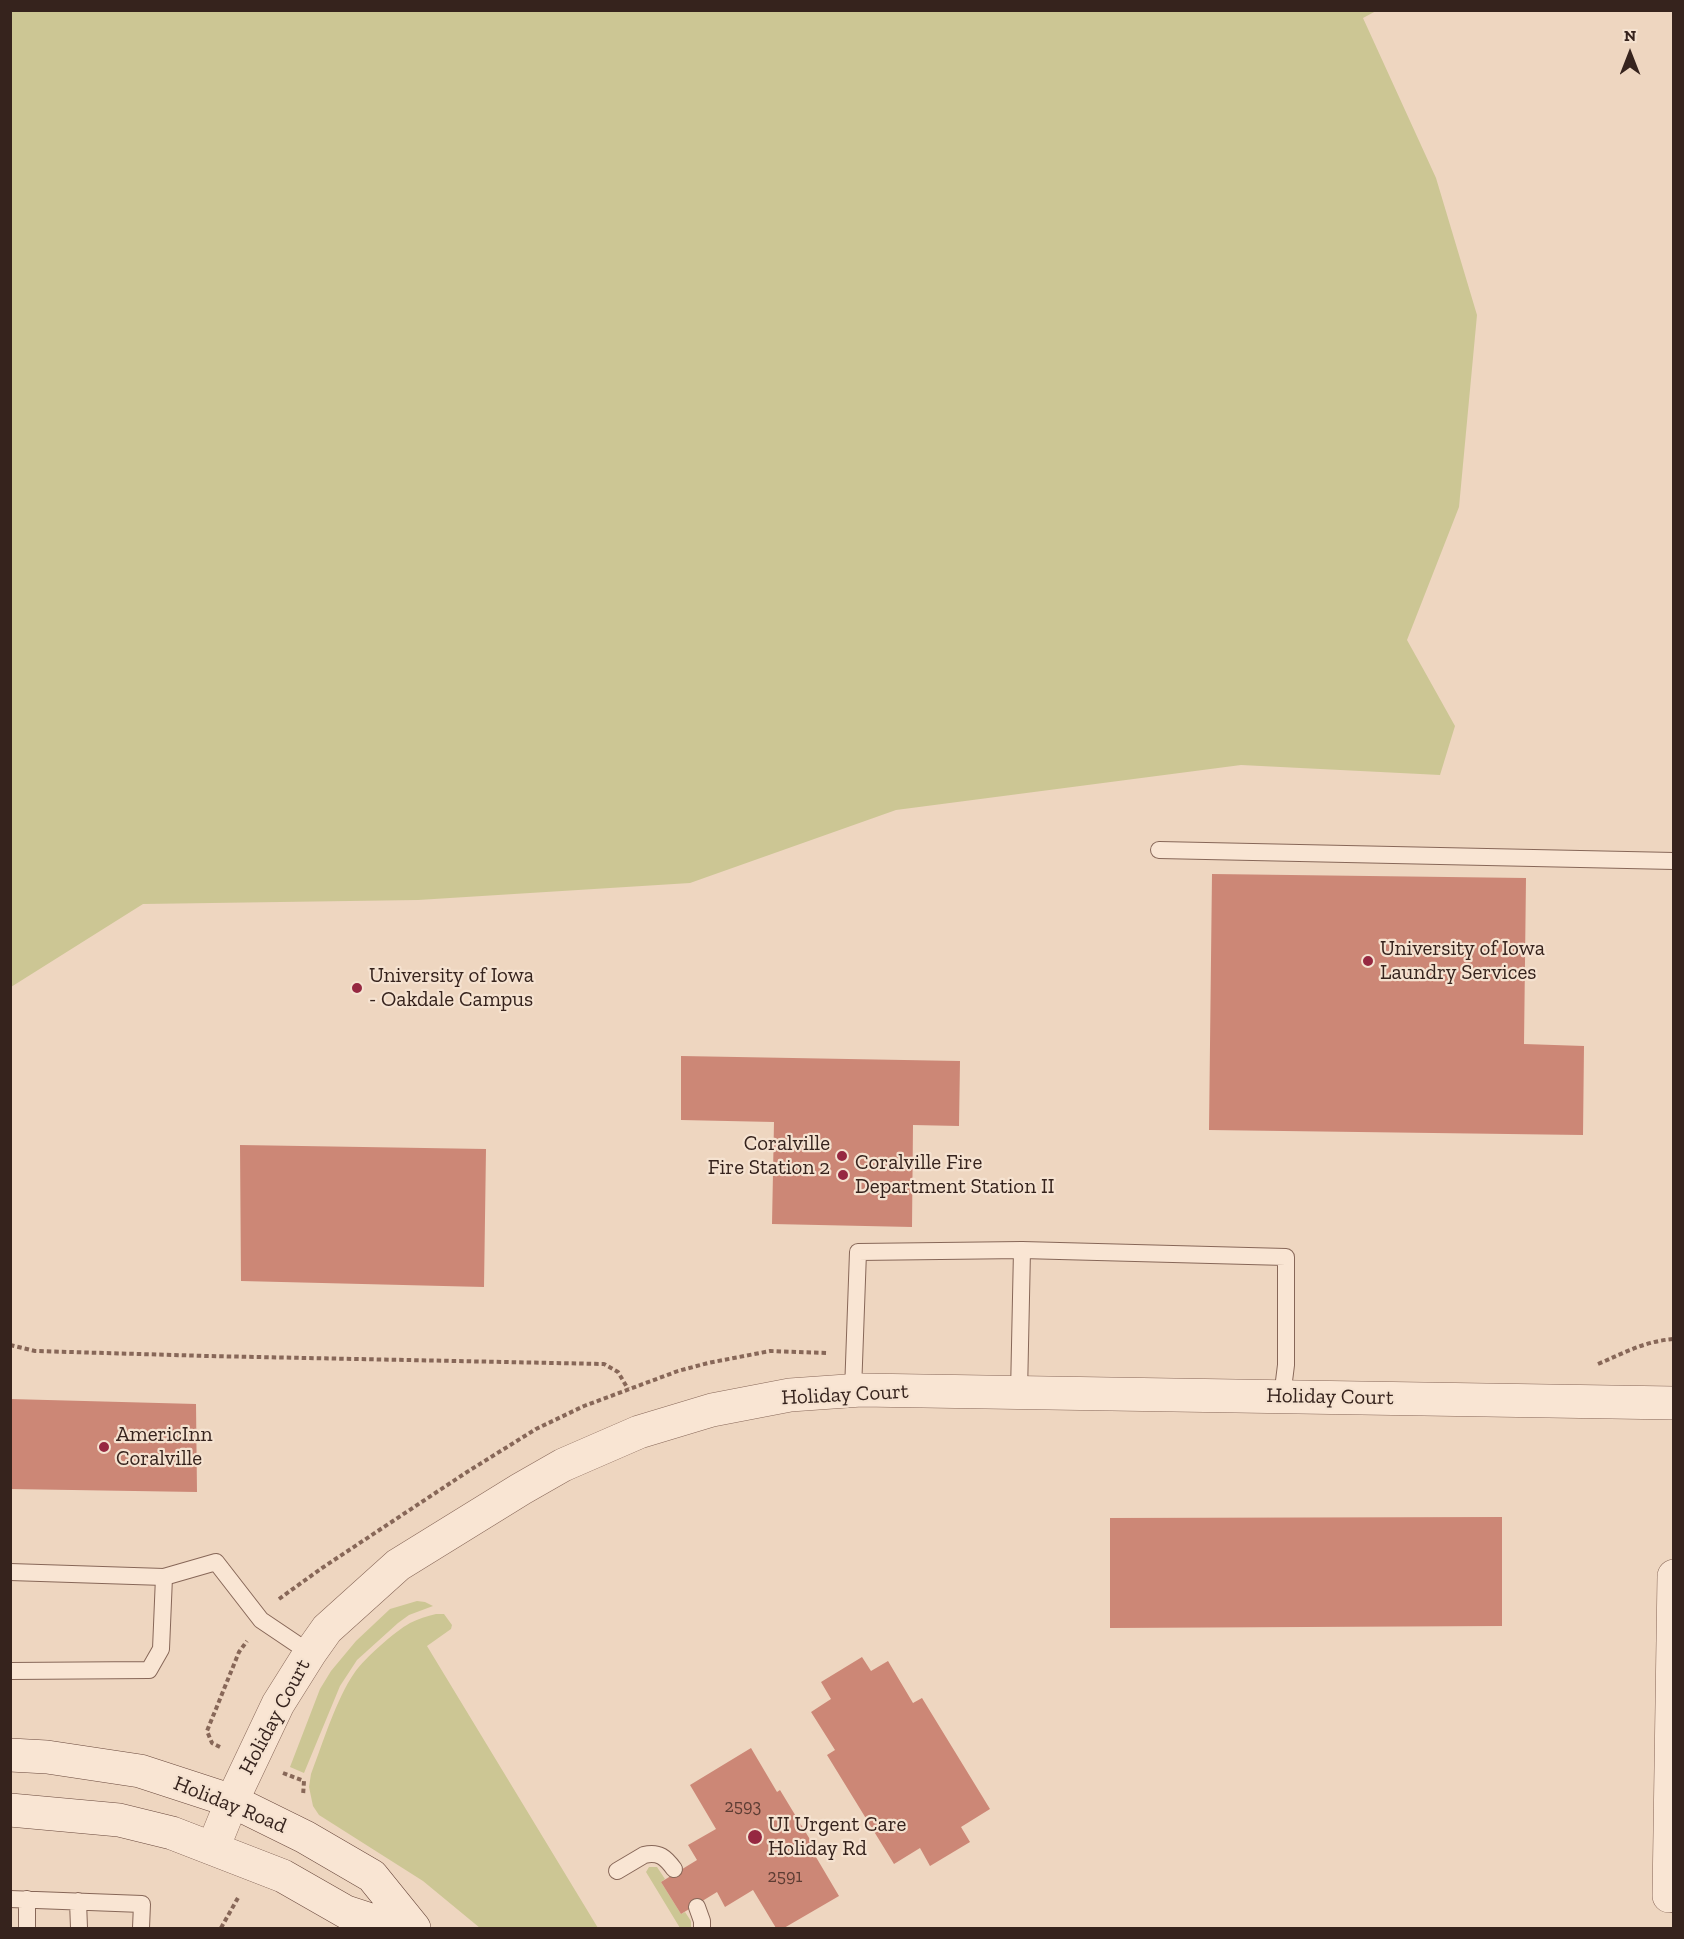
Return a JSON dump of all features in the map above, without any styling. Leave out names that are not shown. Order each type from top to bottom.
[{"type":"street","name":"Holiday Court","points":[[213,1848],[232,1801],[278,1704],[327,1629],[398,1565],[521,1489],[563,1466],[639,1432],[712,1410],[790,1395],[853,1391],[1674,1403]]},
{"type":"street","points":[[1670,1896],[1674,1576]]},
{"type":"street","name":"Holiday Road","points":[[10,1755],[47,1757],[140,1771],[232,1801],[305,1837],[372,1876],[414,1929]]},
{"type":"street","points":[[10,1810],[119,1820],[172,1833],[283,1876],[346,1912],[395,1929]]},
{"type":"lane","points":[[1159,850],[1674,861]]},
{"type":"lane","points":[[1019,1393],[1022,1250]]},
{"type":"lane","points":[[853,1391],[858,1251],[1022,1250],[1286,1257],[1286,1365],[1282,1396]]},
{"type":"lane","points":[[10,1572],[164,1577],[216,1562],[261,1620],[310,1653]]},
{"type":"lane","points":[[10,1671],[149,1670],[161,1649],[164,1577]]},
{"type":"lane","points":[[618,1871],[644,1855],[650,1854],[662,1856],[674,1869]]},
{"type":"lane","points":[[27,1927],[19,1899],[142,1904],[141,1929]]},
{"type":"lane","points":[[78,1901],[79,1928]]},
{"type":"lane","points":[[697,1907],[702,1929]]},
{"type":"path","points":[[1593,1367],[1637,1346],[1674,1339]]},
{"type":"path","points":[[10,1345],[35,1351],[604,1364],[618,1372],[628,1389]]},
{"type":"path","points":[[305,1804],[304,1781],[212,1743],[207,1731],[239,1652],[261,1620],[283,1595],[467,1472],[536,1430],[584,1406],[678,1371],[735,1357],[771,1351],[854,1354]]},
{"type":"path","points":[[221,1929],[241,1893],[233,1889]]},
{"type":"shaded area","points":[[11,10],[1376,11],[1363,18],[1436,178],[1477,315],[1459,507],[1407,640],[1455,726],[1440,775],[1241,765],[896,810],[690,883],[418,900],[143,904],[11,987]]},
{"type":"shaded area","points":[[417,1601],[433,1606],[409,1615],[357,1660],[340,1686],[304,1773],[290,1767],[320,1689],[331,1671],[356,1641],[390,1609]]},
{"type":"shaded area","points":[[436,1614],[444,1614],[452,1625],[451,1629],[427,1646],[598,1928],[480,1928],[423,1881],[319,1815],[313,1806],[309,1787],[311,1774],[336,1708],[355,1672],[403,1627]]},
{"type":"shaded area","points":[[649,1867],[657,1867],[665,1879],[661,1882],[681,1914],[685,1912],[691,1921],[691,1928],[680,1928],[646,1872]]},
{"type":"building","name":"University of Iowa Laundry Services","points":[[1212,874],[1526,878],[1524,1044],[1584,1046],[1583,1135],[1209,1130]]},
{"type":"building","name":"Coralville Fire Department Station II","points":[[681,1056],[960,1061],[959,1126],[913,1125],[912,1227],[772,1224],[774,1122],[681,1120]]},
{"type":"building","points":[[240,1145],[486,1149],[484,1287],[241,1281]]},
{"type":"building","name":"AmericInn Coralville","points":[[10,1399],[196,1404],[197,1492],[10,1489]]},
{"type":"building","points":[[1502,1517],[1502,1626],[1110,1628],[1110,1518]]},
{"type":"building","points":[[862,1657],[871,1671],[888,1661],[913,1703],[922,1698],[990,1809],[961,1827],[970,1842],[930,1866],[920,1848],[894,1864],[827,1755],[835,1750],[811,1712],[831,1699],[821,1682]]},
{"type":"building","name":"UI Urgent Care Holiday Rd","points":[[751,1748],[777,1792],[780,1790],[817,1851],[813,1852],[839,1896],[784,1928],[776,1928],[753,1890],[725,1907],[717,1892],[681,1914],[661,1882],[697,1860],[688,1845],[716,1829],[690,1785]]},
{"type":"place","name":"University of Iowa Laundry Services","points":[[1368,961]]},
{"type":"place","name":"University of Iowa - Oakdale Campus","points":[[357,988]]},
{"type":"place","name":"Coralville Fire Station 2","points":[[842,1156]]},
{"type":"place","name":"Coralville Fire Department Station II","points":[[843,1175]]},
{"type":"place","name":"AmericInn Coralville","points":[[104,1447]]},
{"type":"place","name":"UI Urgent Care Holiday Rd","points":[[755,1837]]}]
